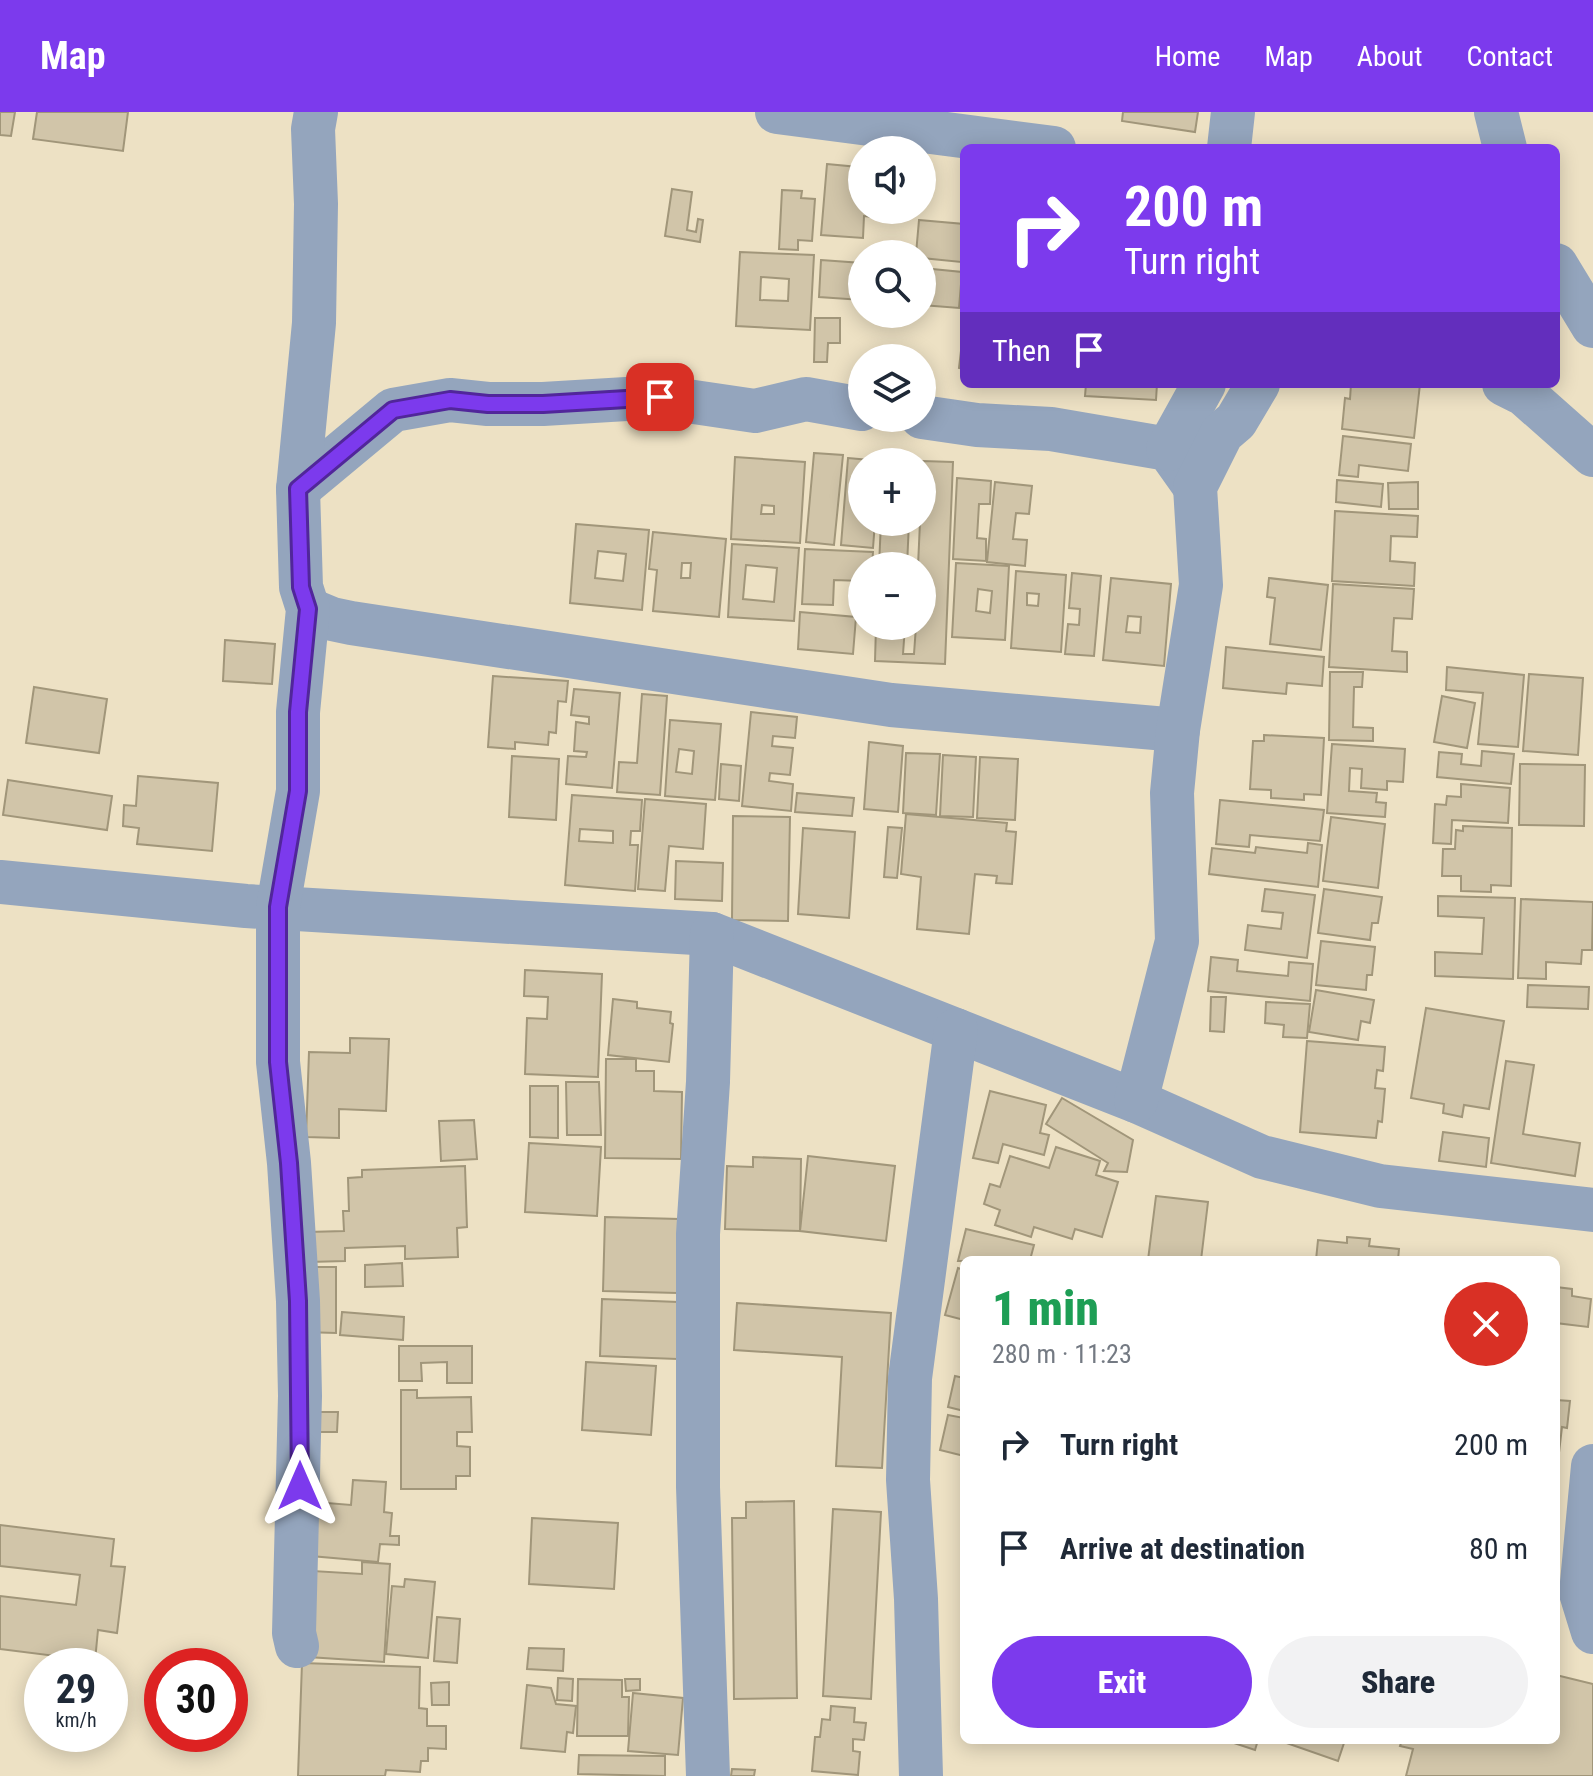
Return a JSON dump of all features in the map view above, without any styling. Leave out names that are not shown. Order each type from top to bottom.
[{"type":"street","points":[[297,1646],[294,1633],[300,1486],[298,1301],[289,1163],[278,1062],[278,907],[298,791],[298,712],[308,609],[301,587],[298,489],[314,323],[316,204],[313,129],[316,112]]},
{"type":"street","points":[[777,112],[1023,144]]},
{"type":"street","points":[[1229,144],[1233,112]]},
{"type":"street","points":[[1496,112],[1504,144]]},
{"type":"street","points":[[1560,272],[1593,326]]},
{"type":"street","points":[[1168,449],[1202,388]]},
{"type":"street","points":[[1136,1101],[1177,941],[1172,793],[1178,730],[1201,585],[1195,487],[1222,433],[1236,421],[1256,388]]},
{"type":"street","points":[[1512,388],[1524,394],[1593,455]]},
{"type":"street","points":[[298,489],[393,410],[450,400],[543,404],[660,397],[755,411],[806,399],[848,406]]},
{"type":"street","points":[[936,419],[977,425],[1051,429],[1168,449],[1195,487]]},
{"type":"street","points":[[308,609],[351,623],[891,705],[1178,730]]},
{"type":"street","points":[[0,882],[174,900],[712,934],[1136,1101],[1262,1157],[1380,1186],[1593,1210]]},
{"type":"street","points":[[708,1776],[698,1487],[698,1234],[708,1082],[712,934]]},
{"type":"street","points":[[921,1776],[916,1599],[908,1480],[910,1378],[956,1030]]},
{"type":"street","points":[[1593,1466],[1581,1593],[1593,1632]]},
{"type":"building","points":[[0,112],[15,112],[11,136],[0,135]]},
{"type":"building","points":[[37,112],[128,112],[123,151],[33,139]]},
{"type":"building","points":[[1123,112],[1198,112],[1195,132],[1122,121]]},
{"type":"building","points":[[827,164],[848,166],[848,224],[864,224],[863,238],[821,235]]},
{"type":"building","points":[[672,189],[692,192],[687,230],[696,232],[698,219],[703,220],[700,242],[665,236]]},
{"type":"building","points":[[782,190],[802,191],[801,198],[815,199],[812,241],[798,240],[798,250],[779,249]]},
{"type":"building","points":[[919,224],[960,224],[960,262],[936,259],[936,240],[917,240]]},
{"type":"building","points":[[740,252],[814,255],[810,330],[736,326]],"holes":[[[761,277],[789,279],[788,301],[760,300]]]},
{"type":"building","points":[[821,260],[848,262],[848,299],[819,297]]},
{"type":"building","points":[[936,269],[960,272],[959,308],[936,306]]},
{"type":"building","points":[[815,318],[840,318],[840,343],[828,343],[827,362],[814,362]]},
{"type":"building","points":[[1086,388],[1157,388],[1156,400],[1085,396]]},
{"type":"building","points":[[1351,388],[1420,388],[1414,438],[1342,429],[1345,398],[1350,399]]},
{"type":"building","points":[[1343,436],[1411,444],[1408,471],[1359,465],[1358,477],[1339,475]]},
{"type":"building","points":[[814,453],[843,455],[834,545],[806,542]]},
{"type":"building","points":[[735,457],[805,462],[800,543],[731,539]],"holes":[[[762,505],[774,506],[774,514],[761,514]]]},
{"type":"building","points":[[848,458],[848,536],[874,536],[873,548],[841,545]]},
{"type":"building","points":[[936,461],[953,462],[945,664],[875,661],[876,640],[904,640],[903,654],[914,654],[915,640],[936,640],[936,552],[919,552],[919,536],[936,536]]},
{"type":"building","points":[[957,478],[991,481],[990,504],[979,504],[977,538],[986,539],[986,561],[953,559]]},
{"type":"building","points":[[1337,480],[1383,484],[1381,507],[1336,502]]},
{"type":"building","points":[[995,482],[1032,486],[1029,514],[1016,513],[1013,539],[1027,540],[1025,566],[987,562]]},
{"type":"building","points":[[1418,482],[1418,509],[1389,509],[1388,483]]},
{"type":"building","points":[[1335,511],[1418,516],[1417,537],[1391,536],[1390,561],[1415,563],[1414,586],[1332,581]]},
{"type":"building","points":[[576,524],[649,530],[642,610],[570,603]],"holes":[[[598,551],[626,554],[623,581],[595,578]]]},
{"type":"building","points":[[653,532],[726,539],[719,617],[653,611],[657,570],[649,569]],"holes":[[[682,563],[691,563],[690,578],[681,578]]]},
{"type":"building","points":[[880,536],[908,536],[908,552],[880,552]]},
{"type":"building","points":[[732,544],[799,548],[794,621],[728,617]],"holes":[[[746,565],[777,568],[774,602],[743,599]]]},
{"type":"building","points":[[805,549],[873,552],[848,552],[848,580],[834,580],[833,605],[802,604]]},
{"type":"building","points":[[956,563],[1009,566],[1005,640],[952,637]],"holes":[[[978,589],[992,591],[990,613],[976,611]]]},
{"type":"building","points":[[1016,571],[1066,575],[1061,652],[1011,648]],"holes":[[[1027,593],[1039,594],[1038,606],[1027,605]]]},
{"type":"building","points":[[1072,573],[1101,576],[1094,656],[1065,654],[1068,624],[1079,625],[1080,609],[1069,608]]},
{"type":"building","points":[[1111,578],[1171,584],[1164,666],[1103,660]],"holes":[[[1128,616],[1141,617],[1140,633],[1126,632]]]},
{"type":"building","points":[[1269,578],[1328,585],[1321,650],[1270,644],[1275,598],[1267,597]]},
{"type":"building","points":[[1333,584],[1414,589],[1412,619],[1394,618],[1392,651],[1407,652],[1407,672],[1329,667]]},
{"type":"building","points":[[800,612],[848,616],[848,640],[854,640],[853,654],[798,649]]},
{"type":"building","points":[[225,640],[275,644],[272,684],[223,681]]},
{"type":"building","points":[[1226,647],[1324,657],[1322,686],[1287,683],[1286,694],[1223,688]]},
{"type":"building","points":[[1447,667],[1524,675],[1518,747],[1478,744],[1483,693],[1446,690]]},
{"type":"building","points":[[1330,672],[1363,672],[1362,687],[1354,687],[1353,727],[1373,728],[1373,741],[1329,740]]},
{"type":"building","points":[[1529,674],[1583,678],[1578,755],[1523,751]]},
{"type":"building","points":[[493,676],[568,681],[566,702],[558,701],[556,733],[549,732],[548,745],[515,742],[515,749],[488,747]]},
{"type":"building","points":[[34,687],[107,699],[99,753],[26,743]]},
{"type":"building","points":[[574,689],[620,693],[612,788],[566,784],[568,756],[586,757],[587,752],[574,751],[576,722],[589,724],[589,717],[571,715]]},
{"type":"building","points":[[642,694],[667,696],[660,795],[617,792],[619,762],[637,763]]},
{"type":"building","points":[[1442,696],[1475,703],[1467,748],[1434,742]]},
{"type":"building","points":[[751,712],[797,717],[795,738],[773,736],[772,746],[793,748],[790,775],[770,773],[769,781],[793,784],[791,811],[742,806]]},
{"type":"building","points":[[670,720],[721,724],[715,800],[665,796]],"holes":[[[679,749],[694,751],[692,774],[676,772]]]},
{"type":"building","points":[[1264,735],[1324,738],[1321,795],[1304,794],[1304,800],[1271,798],[1271,790],[1250,789],[1253,741],[1264,741]]},
{"type":"building","points":[[869,742],[903,746],[898,812],[864,809]]},
{"type":"building","points":[[1332,744],[1405,749],[1403,782],[1387,781],[1387,790],[1361,788],[1362,769],[1350,768],[1349,791],[1377,793],[1376,802],[1386,803],[1385,817],[1327,813]]},
{"type":"building","points":[[1482,751],[1514,754],[1511,784],[1437,777],[1439,752],[1462,754],[1461,764],[1481,766]]},
{"type":"building","points":[[906,753],[940,754],[936,815],[903,813]]},
{"type":"building","points":[[943,755],[976,757],[973,817],[940,816]]},
{"type":"building","points":[[512,756],[559,759],[556,820],[509,817]]},
{"type":"building","points":[[980,757],[1018,759],[1015,820],[977,818]]},
{"type":"building","points":[[721,764],[741,766],[739,801],[719,799]]},
{"type":"building","points":[[1520,764],[1585,765],[1584,826],[1519,825]]},
{"type":"building","points":[[138,776],[218,783],[212,851],[137,844],[139,828],[123,826],[124,805],[136,806]]},
{"type":"building","points":[[8,780],[112,796],[107,830],[3,815]]},
{"type":"building","points":[[1461,784],[1510,788],[1508,823],[1452,820],[1451,844],[1433,843],[1435,804],[1446,805],[1447,796],[1461,797]]},
{"type":"building","points":[[797,793],[854,798],[852,816],[795,812]]},
{"type":"building","points":[[572,795],[642,800],[640,831],[631,831],[630,845],[638,845],[635,891],[565,885]],"holes":[[[580,829],[613,831],[613,843],[579,841]]]},
{"type":"building","points":[[645,799],[706,804],[703,849],[669,846],[665,891],[638,889]]},
{"type":"building","points":[[1220,800],[1324,810],[1320,841],[1250,835],[1249,847],[1216,844]]},
{"type":"building","points":[[906,814],[1007,823],[1006,831],[1016,832],[1012,884],[996,883],[997,876],[975,874],[969,934],[917,929],[921,877],[901,874]]},
{"type":"building","points":[[733,816],[790,817],[788,921],[732,920]]},
{"type":"building","points":[[1331,817],[1385,824],[1378,888],[1323,881]]},
{"type":"building","points":[[1463,826],[1512,828],[1511,886],[1491,885],[1491,892],[1461,891],[1461,876],[1442,876],[1443,849],[1455,849],[1456,830],[1463,831]]},
{"type":"building","points":[[888,827],[902,828],[897,878],[884,877]]},
{"type":"building","points":[[803,828],[855,832],[849,918],[798,914]]},
{"type":"building","points":[[1308,843],[1322,845],[1318,887],[1209,874],[1212,848],[1255,853],[1256,847],[1307,853]]},
{"type":"building","points":[[676,861],[723,863],[722,901],[675,899]]},
{"type":"building","points":[[1265,889],[1315,895],[1307,958],[1245,950],[1248,925],[1281,929],[1283,913],[1262,911]]},
{"type":"building","points":[[1324,889],[1382,897],[1378,923],[1372,923],[1370,940],[1318,933]]},
{"type":"building","points":[[1438,896],[1515,898],[1513,979],[1435,976],[1435,952],[1482,954],[1484,918],[1438,916]]},
{"type":"building","points":[[1521,899],[1593,902],[1592,950],[1582,950],[1581,964],[1546,962],[1546,979],[1518,978]]},
{"type":"building","points":[[1321,941],[1375,947],[1372,975],[1367,975],[1366,990],[1316,985]]},
{"type":"building","points":[[1211,957],[1238,960],[1237,971],[1288,976],[1289,962],[1313,964],[1310,1001],[1208,991]]},
{"type":"building","points":[[525,970],[602,974],[598,1077],[525,1074],[527,1018],[547,1019],[548,997],[524,996]]},
{"type":"building","points":[[1528,985],[1589,987],[1588,1009],[1527,1007]]},
{"type":"building","points":[[1316,990],[1374,1000],[1370,1023],[1361,1021],[1358,1040],[1309,1032]]},
{"type":"building","points":[[1211,997],[1226,997],[1224,1032],[1210,1031]]},
{"type":"building","points":[[613,999],[637,1002],[637,1008],[671,1012],[670,1023],[673,1024],[669,1062],[608,1055]]},
{"type":"building","points":[[1266,1002],[1310,1004],[1307,1038],[1283,1037],[1284,1025],[1265,1023]]},
{"type":"building","points":[[1426,1008],[1504,1021],[1489,1109],[1464,1105],[1462,1117],[1443,1113],[1444,1104],[1411,1098]]},
{"type":"building","points":[[350,1038],[389,1039],[386,1111],[339,1109],[339,1138],[306,1137],[309,1052],[350,1053]]},
{"type":"building","points":[[1307,1041],[1385,1047],[1383,1071],[1377,1070],[1375,1088],[1385,1089],[1382,1122],[1378,1121],[1376,1138],[1300,1132]]},
{"type":"building","points":[[606,1059],[636,1059],[636,1071],[654,1071],[654,1091],[682,1092],[681,1159],[605,1158]]},
{"type":"building","points":[[1506,1061],[1534,1065],[1523,1134],[1580,1143],[1575,1176],[1491,1163]]},
{"type":"building","points":[[566,1082],[599,1082],[601,1135],[567,1135]]},
{"type":"building","points":[[530,1086],[558,1086],[558,1138],[530,1137]]},
{"type":"building","points":[[990,1091],[1046,1105],[1040,1133],[1049,1135],[1044,1155],[1003,1144],[998,1163],[973,1158]]},
{"type":"building","points":[[1062,1098],[1133,1140],[1127,1172],[1104,1171],[1108,1163],[1046,1124]]},
{"type":"building","points":[[474,1120],[477,1159],[441,1161],[439,1121]]},
{"type":"building","points":[[1443,1132],[1489,1138],[1486,1167],[1439,1161]]},
{"type":"building","points":[[529,1143],[601,1147],[597,1216],[525,1212]]},
{"type":"building","points":[[1056,1147],[1100,1161],[1096,1175],[1118,1182],[1102,1237],[1075,1229],[1072,1239],[1034,1227],[1031,1237],[995,1225],[1000,1210],[984,1204],[990,1184],[1000,1187],[1010,1156],[1049,1168]]},
{"type":"building","points":[[808,1156],[895,1166],[886,1241],[800,1231]]},
{"type":"building","points":[[753,1157],[801,1159],[800,1231],[725,1229],[727,1166],[753,1167]]},
{"type":"building","points":[[465,1166],[467,1227],[457,1228],[458,1257],[405,1259],[405,1246],[345,1248],[345,1261],[309,1262],[308,1232],[344,1231],[343,1211],[349,1211],[348,1178],[362,1177],[362,1170]]},
{"type":"building","points":[[1156,1196],[1208,1202],[1201,1256],[1148,1256]]},
{"type":"building","points":[[605,1217],[679,1219],[677,1293],[603,1291]]},
{"type":"building","points":[[966,1229],[1034,1245],[1031,1256],[960,1256],[958,1261]]},
{"type":"building","points":[[1347,1237],[1370,1239],[1369,1246],[1399,1249],[1398,1256],[1316,1256],[1318,1240],[1347,1243]]},
{"type":"building","points":[[402,1263],[403,1286],[365,1287],[365,1265]]},
{"type":"building","points":[[304,1267],[336,1267],[336,1333],[303,1332]]},
{"type":"building","points":[[958,1268],[960,1319],[945,1315]]},
{"type":"building","points":[[1560,1288],[1572,1289],[1572,1296],[1591,1299],[1588,1327],[1560,1324]]},
{"type":"building","points":[[602,1299],[678,1302],[677,1359],[600,1356]]},
{"type":"building","points":[[737,1303],[891,1313],[882,1468],[836,1466],[842,1357],[734,1350]]},
{"type":"building","points":[[342,1312],[404,1317],[403,1340],[340,1335]]},
{"type":"building","points":[[399,1346],[472,1346],[472,1383],[447,1383],[447,1362],[421,1363],[422,1381],[399,1381]]},
{"type":"building","points":[[586,1362],[656,1366],[651,1435],[582,1430]]},
{"type":"building","points":[[955,1376],[960,1377],[960,1410],[948,1407]]},
{"type":"building","points":[[401,1390],[417,1390],[417,1398],[471,1397],[472,1432],[457,1432],[457,1446],[470,1447],[470,1476],[456,1476],[456,1489],[401,1489]]},
{"type":"building","points":[[1560,1400],[1570,1401],[1567,1428],[1562,1427],[1560,1444]]},
{"type":"building","points":[[315,1412],[338,1412],[337,1432],[315,1432]]},
{"type":"building","points":[[948,1415],[960,1417],[960,1455],[940,1450]]},
{"type":"building","points":[[353,1480],[386,1482],[384,1512],[392,1513],[390,1536],[399,1536],[399,1545],[380,1544],[378,1562],[311,1556],[315,1502],[351,1505]]},
{"type":"building","points":[[794,1501],[797,1698],[734,1699],[732,1518],[746,1518],[746,1502]]},
{"type":"building","points":[[833,1509],[881,1512],[871,1699],[823,1696]]},
{"type":"building","points":[[532,1518],[618,1523],[614,1589],[529,1584]]},
{"type":"building","points":[[0,1525],[114,1539],[111,1566],[125,1567],[117,1633],[98,1630],[96,1648],[24,1648],[24,1652],[0,1649],[0,1596],[76,1605],[80,1575],[0,1566]]},
{"type":"building","points":[[362,1562],[390,1564],[384,1662],[308,1657],[313,1571],[362,1574]]},
{"type":"building","points":[[405,1579],[435,1582],[428,1658],[386,1654],[392,1586],[404,1587]]},
{"type":"building","points":[[437,1617],[460,1619],[457,1663],[434,1661]]},
{"type":"building","points":[[529,1648],[564,1649],[563,1671],[527,1669]]},
{"type":"building","points":[[302,1663],[420,1667],[419,1708],[427,1709],[427,1726],[446,1726],[446,1749],[428,1748],[428,1761],[421,1761],[420,1772],[386,1770],[385,1776],[298,1776]]},
{"type":"building","points":[[1560,1676],[1593,1684],[1593,1776],[1406,1776],[1413,1749],[1400,1746],[1560,1744]]},
{"type":"building","points":[[558,1678],[573,1679],[572,1701],[557,1700]]},
{"type":"building","points":[[578,1679],[622,1680],[622,1697],[629,1697],[628,1736],[577,1736]]},
{"type":"building","points":[[625,1679],[640,1679],[640,1690],[626,1691]]},
{"type":"building","points":[[449,1682],[449,1705],[432,1705],[431,1683]]},
{"type":"building","points":[[527,1685],[551,1688],[556,1704],[576,1706],[573,1733],[567,1732],[565,1752],[521,1748]]},
{"type":"building","points":[[633,1693],[683,1698],[678,1755],[628,1751]]},
{"type":"building","points":[[831,1706],[855,1708],[854,1722],[866,1723],[864,1740],[853,1739],[853,1751],[860,1752],[858,1775],[812,1771],[815,1737],[820,1737],[822,1719],[830,1720]]},
{"type":"building","points":[[1237,1744],[1257,1744],[1255,1750]]},
{"type":"building","points":[[1289,1744],[1344,1744],[1338,1761]]},
{"type":"building","points":[[579,1755],[665,1756],[665,1776],[578,1774]]},
{"type":"building","points":[[732,1769],[755,1770],[754,1776],[731,1776]]},
{"type":"route","points":[[300,1486],[298,1301],[289,1163],[278,1062],[278,907],[298,791],[298,712],[308,609],[301,587],[298,489],[393,410],[450,400],[543,404],[660,397]]}]
